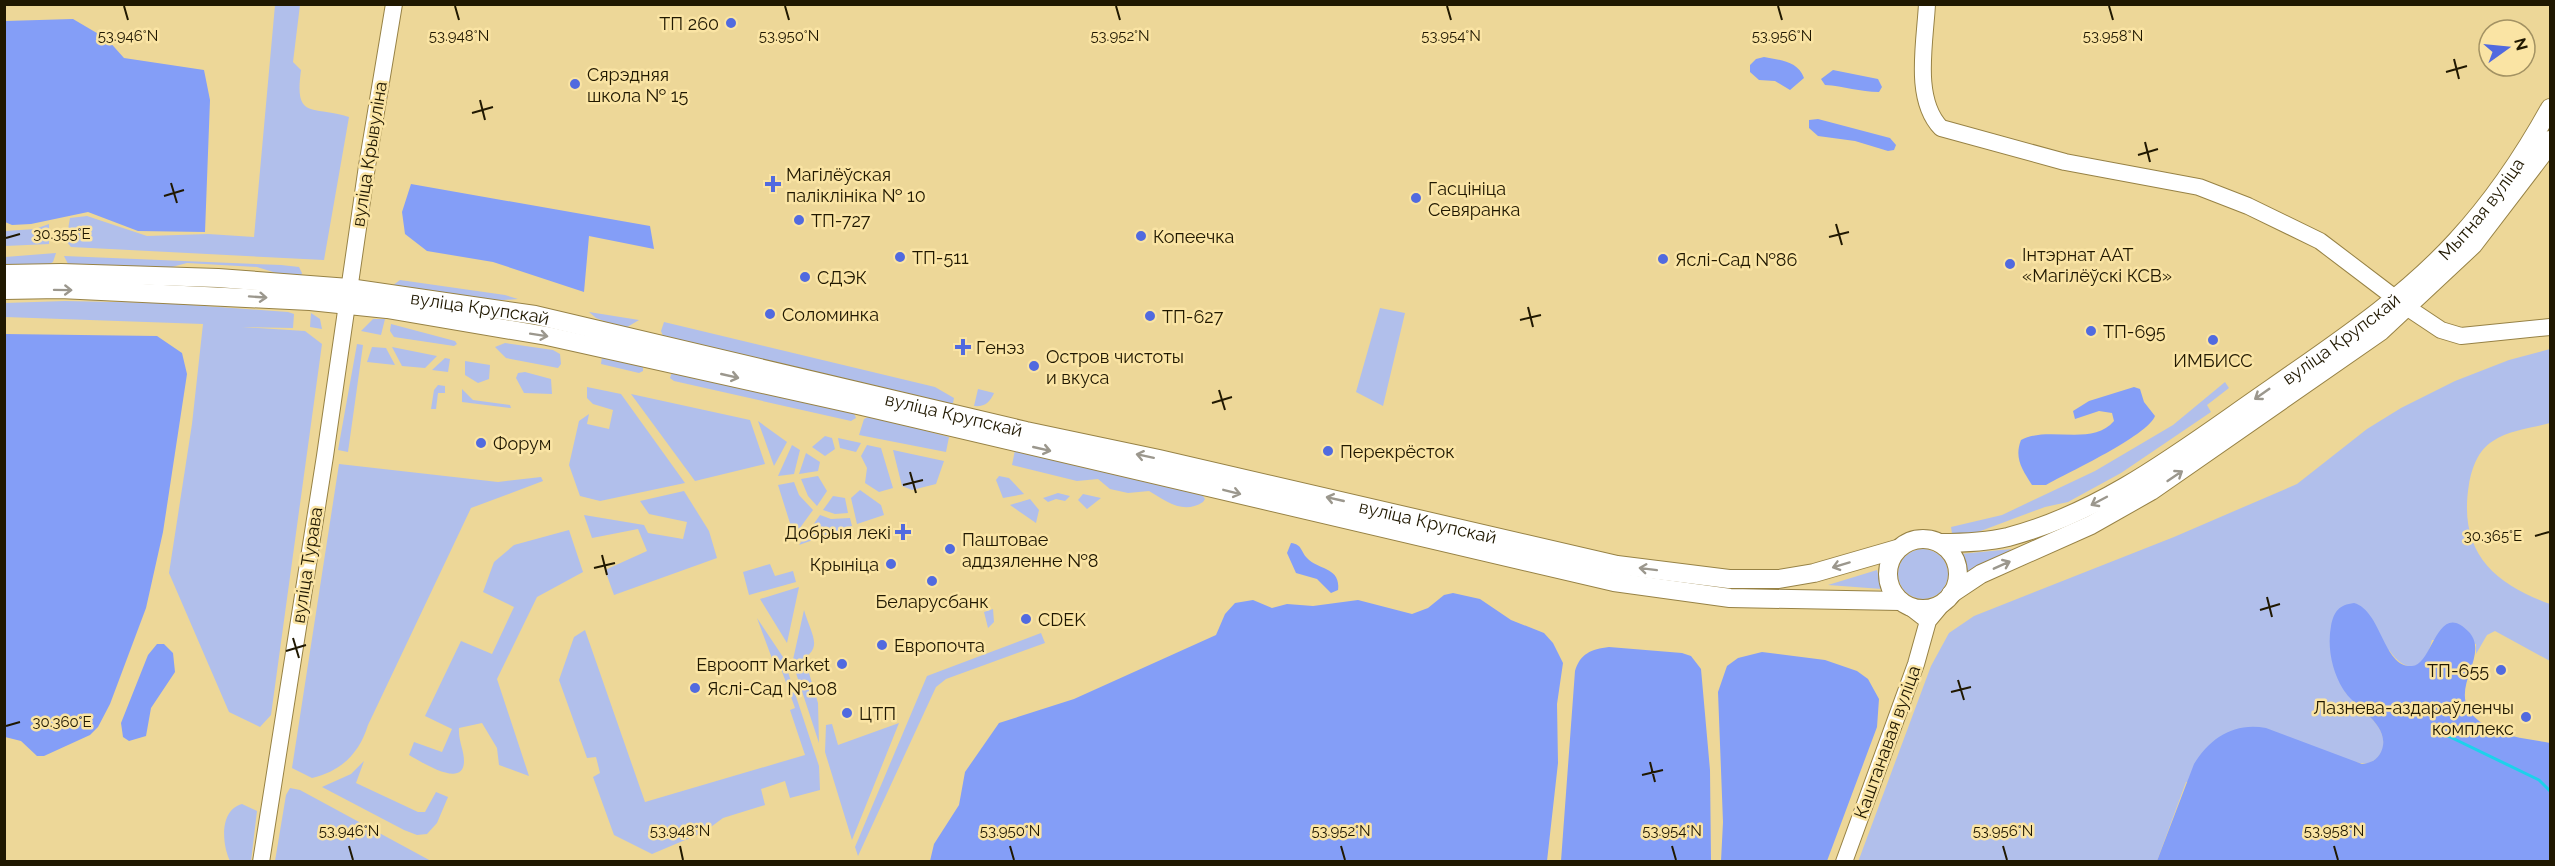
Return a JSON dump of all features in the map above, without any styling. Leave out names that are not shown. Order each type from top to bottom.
[{"type":"main road","name":"вуліца Крывуліна","points":[[347,296],[394,4]]},
{"type":"main road","name":"вуліца Крупскай","points":[[1927,4],[1923,92],[1930,117],[1941,128],[1951,133],[2077,164],[2199,187],[2248,206],[2320,242],[2401,303]]},
{"type":"main road","name":"Мытная вуліца","points":[[2401,303],[2457,240],[2509,175],[2550,108]]},
{"type":"main road","name":"Мытная вуліца","points":[[2401,303],[2473,245],[2541,156],[2550,140]]},
{"type":"main road","name":"вуліца Крупскай","points":[[4,274],[61,273],[218,278],[347,296],[536,315],[603,329],[1026,431],[1159,459],[1617,565],[1729,579],[1779,579],[1814,573],[1897,549]]},
{"type":"main road","name":"вуліца Крупскай","points":[[4,290],[347,296],[600,346],[1614,582],[1730,598],[1905,604]]},
{"type":"main road","name":"вуліца Турава","points":[[261,861],[323,468],[347,296]]},
{"type":"main road","name":"вуліца Крупскай","points":[[1940,543],[2007,537],[2052,523],[2126,487],[2304,365],[2401,303]]},
{"type":"main road","name":"вуліца Крупскай","points":[[1947,598],[1981,574],[2091,525],[2151,492],[2316,377],[2401,303]]},
{"type":"main road","points":[[2401,303],[2441,330],[2461,336],[2550,327]]},
{"type":"main road","points":[[1918,538],[1940,543],[1949,550],[1958,572],[1947,598],[1928,621],[1892,592],[1887,569],[1897,549],[1918,538]]},
{"type":"main road","points":[[1905,604],[1921,609],[1947,598]]},
{"type":"main road","name":"Каштанавая вуліца","points":[[1844,861],[1916,664],[1928,621]]},
{"type":"shaded area","points":[[275,5],[300,5],[293,62],[301,70],[300,97],[303,104],[308,108],[349,117],[324,260],[71,247],[66,241],[70,218],[87,216],[147,236],[208,234],[254,237]]},
{"type":"shaded area","points":[[73,19],[107,39],[124,58],[204,70],[210,100],[205,232],[138,231],[88,212],[31,224],[12,225],[5,222],[5,21]]},
{"type":"shaded area","points":[[1764,57],[1782,60],[1793,65],[1804,78],[1790,90],[1775,81],[1759,80],[1750,72],[1750,65],[1756,59]]},
{"type":"shaded area","points":[[1833,70],[1878,79],[1882,87],[1879,92],[1825,85],[1821,79]]},
{"type":"shaded area","points":[[1818,119],[1890,138],[1896,145],[1894,150],[1888,151],[1855,141],[1818,136],[1809,128],[1809,120]]},
{"type":"shaded area","points":[[411,184],[650,226],[654,249],[589,236],[584,292],[493,262],[427,251],[405,234],[402,212]]},
{"type":"shaded area","points":[[49,224],[49,244],[5,246],[5,231],[35,229]]},
{"type":"shaded area","points":[[56,253],[53,262],[46,266],[5,267],[5,257]]},
{"type":"shaded area","points":[[64,256],[281,265],[299,267],[302,273],[301,276],[289,277],[257,267],[187,263],[168,268],[75,266],[68,264]]},
{"type":"shaded area","points":[[400,280],[505,295],[518,299],[491,301],[392,286]]},
{"type":"shaded area","points":[[65,301],[164,303],[288,312],[294,314],[293,328],[242,327],[305,331],[322,344],[271,715],[260,727],[229,712],[169,573],[192,424],[203,324],[5,317],[5,303]]},
{"type":"shaded area","points":[[1380,308],[1405,313],[1383,406],[1356,392]]},
{"type":"shaded area","points":[[589,312],[639,320],[624,329],[596,318]]},
{"type":"shaded area","points":[[311,313],[320,319],[322,329],[310,327]]},
{"type":"shaded area","points":[[373,319],[385,319],[381,335],[361,331]]},
{"type":"shaded area","points":[[664,322],[935,387],[954,398],[953,403],[947,404],[663,336],[661,331]]},
{"type":"shaded area","points":[[391,324],[455,341],[457,344],[454,346],[394,337],[390,331]]},
{"type":"shaded area","points":[[5,334],[157,336],[182,353],[187,374],[163,532],[146,608],[110,704],[98,727],[90,735],[44,756],[37,756],[21,741],[5,737]]},
{"type":"shaded area","points":[[505,343],[553,350],[560,354],[561,364],[558,368],[506,358],[495,347]]},
{"type":"shaded area","points":[[357,344],[363,345],[348,452],[338,450]]},
{"type":"shaded area","points":[[372,347],[386,348],[395,365],[367,362]]},
{"type":"shaded area","points":[[392,347],[437,356],[425,368],[402,366]]},
{"type":"shaded area","points":[[2550,349],[2550,423],[2506,434],[2483,449],[2472,472],[2467,508],[2469,528],[2475,546],[2484,561],[2511,586],[2550,604],[2550,661],[2495,631],[2487,635],[2476,654],[2476,644],[2432,640],[2425,658],[2415,666],[2403,664],[2389,650],[2345,692],[2367,713],[2380,731],[2384,740],[2383,749],[2377,758],[2366,763],[2355,762],[2186,782],[2157,861],[1858,862],[1931,666],[1949,633],[1974,616],[2174,537],[2297,484],[2367,429],[2401,408],[2455,381],[2509,360]]},
{"type":"shaded area","points":[[602,356],[643,365],[643,371],[639,373],[601,364]]},
{"type":"shaded area","points":[[445,358],[450,359],[448,372],[432,370]]},
{"type":"shaded area","points":[[465,361],[490,365],[489,379],[478,383],[465,375]]},
{"type":"shaded area","points":[[525,372],[551,379],[552,394],[524,393],[516,378],[518,373]]},
{"type":"shaded area","points":[[672,372],[853,411],[856,418],[851,421],[674,381],[670,378]]},
{"type":"shaded area","points":[[2225,382],[2229,388],[2207,405],[2211,412],[2121,473],[2068,502],[2045,507],[1970,535],[1952,533],[1951,527],[2002,515],[2095,471],[2173,425]]},
{"type":"shaded area","points":[[438,385],[445,386],[445,393],[438,393],[436,409],[431,409],[434,390]]},
{"type":"shaded area","points":[[587,387],[621,394],[685,483],[600,501],[580,496],[569,465],[579,421],[589,414],[587,424],[609,429],[613,410],[593,404],[587,398]]},
{"type":"shaded area","points":[[2134,387],[2140,389],[2144,402],[2155,416],[2149,424],[2123,443],[2046,485],[2032,485],[2019,458],[2021,440],[2044,434],[2082,434],[2105,429],[2114,421],[2112,413],[2099,411],[2075,419],[2073,411],[2089,401]]},
{"type":"shaded area","points":[[462,389],[473,400],[510,405],[511,408],[462,402]]},
{"type":"shaded area","points":[[978,389],[994,393],[987,403],[974,406]]},
{"type":"shaded area","points":[[631,394],[750,420],[765,464],[695,481]]},
{"type":"shaded area","points":[[870,416],[949,437],[946,452],[859,435],[864,419]]},
{"type":"shaded area","points":[[758,421],[787,442],[774,466]]},
{"type":"shaded area","points":[[825,436],[832,438],[835,449],[825,456],[812,447]]},
{"type":"shaded area","points":[[838,438],[861,443],[856,452],[840,448]]},
{"type":"shaded area","points":[[792,445],[800,450],[794,474],[778,476]]},
{"type":"shaded area","points":[[867,445],[881,448],[893,488],[879,492],[865,483],[867,468],[861,456]]},
{"type":"shaded area","points":[[893,450],[944,461],[936,484],[912,490],[902,486]]},
{"type":"shaded area","points":[[1015,450],[1201,493],[1205,499],[1196,506],[1182,507],[1149,491],[1128,493],[1110,489],[1098,479],[1077,481],[1012,465]]},
{"type":"shaded area","points":[[806,453],[820,462],[818,471],[799,474]]},
{"type":"shaded area","points":[[339,464],[498,482],[541,477],[543,481],[471,508],[360,745],[340,766],[312,778],[292,768]]},
{"type":"shaded area","points":[[818,476],[827,491],[817,506],[808,496],[801,479]]},
{"type":"shaded area","points":[[999,476],[1009,478],[1024,494],[1003,498],[996,480]]},
{"type":"shaded area","points":[[794,482],[799,495],[813,510],[794,536],[778,485]]},
{"type":"shaded area","points":[[860,490],[881,505],[884,515],[857,524],[851,498]]},
{"type":"shaded area","points":[[684,491],[709,531],[717,558],[614,595],[605,570],[647,551],[638,529],[592,538],[584,515],[644,525],[648,533],[683,539],[687,522],[649,514],[640,501]]},
{"type":"shaded area","points":[[1058,493],[1070,496],[1065,501],[1056,499],[1048,502],[1043,498]]},
{"type":"shaded area","points":[[1083,494],[1101,498],[1087,509],[1078,500]]},
{"type":"shaded area","points":[[833,496],[845,498],[848,513],[835,514],[823,510]]},
{"type":"shaded area","points":[[1030,499],[1039,510],[1036,523],[1010,505]]},
{"type":"shaded area","points":[[820,515],[831,519],[850,518],[852,526],[799,545]]},
{"type":"shaded area","points":[[569,530],[583,572],[537,597],[497,679],[529,776],[499,765],[497,748],[482,723],[459,728],[464,761],[462,769],[457,773],[441,771],[409,755],[414,742],[442,752],[452,729],[425,716],[461,641],[492,654],[514,607],[483,592],[494,562],[514,545]]},
{"type":"shaded area","points":[[1291,543],[1299,547],[1312,562],[1336,577],[1338,590],[1331,593],[1317,579],[1296,573],[1287,553]]},
{"type":"shaded area","points":[[1923,549],[1941,556],[1948,574],[1941,592],[1923,599],[1905,592],[1898,574],[1905,556]]},
{"type":"shaded area","points":[[2012,549],[1966,575],[1960,554]]},
{"type":"shaded area","points":[[770,564],[775,576],[793,571],[796,582],[749,595],[743,572]]},
{"type":"shaded area","points":[[1877,570],[1882,589],[1828,585]]},
{"type":"shaded area","points":[[799,587],[787,643],[760,599]]},
{"type":"shaded area","points":[[1453,593],[1480,599],[1511,620],[1544,633],[1553,643],[1563,663],[1557,704],[1558,763],[1547,861],[930,861],[934,844],[959,805],[965,772],[999,723],[1074,699],[1216,635],[1225,614],[1235,603],[1253,600],[1272,608],[1287,604],[1313,606],[1358,600],[1412,614],[1428,608],[1444,595]]},
{"type":"shaded area","points":[[2354,603],[2371,616],[2388,649],[2402,664],[2412,666],[2419,663],[2442,628],[2450,623],[2458,624],[2469,632],[2475,643],[2475,654],[2465,690],[2466,702],[2472,714],[2485,725],[2500,732],[2550,743],[2550,861],[2157,861],[2194,764],[2215,740],[2224,734],[2244,727],[2266,728],[2362,764],[2373,761],[2379,755],[2383,742],[2382,733],[2343,689],[2331,659],[2330,634],[2334,616],[2344,605]]},
{"type":"shaded area","points":[[993,609],[994,622],[988,628],[984,612]]},
{"type":"shaded area","points":[[804,610],[813,637],[813,649],[803,659],[792,664]]},
{"type":"shaded area","points":[[757,618],[783,657],[819,766],[820,790],[790,798],[785,781],[761,789],[765,805],[723,818],[704,832],[652,854],[614,835],[593,777],[600,773],[596,757],[587,758],[559,680],[574,637],[585,630],[645,802],[805,755],[790,710],[795,708],[779,663],[774,664]]},
{"type":"shaded area","points":[[1041,633],[1045,643],[946,679],[936,687],[858,856],[855,847],[927,676]]},
{"type":"shaded area","points":[[157,644],[164,644],[173,653],[175,672],[151,708],[146,736],[129,741],[123,737],[121,723],[148,655]]},
{"type":"shaded area","points":[[1609,647],[1682,653],[1691,656],[1701,669],[1710,770],[1711,861],[1561,861],[1575,671],[1580,660],[1587,653]]},
{"type":"shaded area","points":[[1762,652],[1825,660],[1857,671],[1868,679],[1879,699],[1877,727],[1827,861],[1721,861],[1723,822],[1718,692],[1727,666],[1738,658]]},
{"type":"shaded area","points":[[806,663],[818,703],[819,743],[794,667]]},
{"type":"shaded area","points":[[899,723],[852,840],[825,752],[826,725],[832,724],[838,745]]},
{"type":"shaded area","points":[[364,761],[356,783],[418,812],[425,812],[436,792],[448,797],[437,823],[427,834],[417,835],[404,830],[322,787],[351,774]]},
{"type":"shaded area","points":[[290,788],[300,790],[431,861],[275,861],[286,795]]},
{"type":"shaded area","points":[[242,804],[257,811],[251,861],[230,861],[225,846],[224,829],[229,813]]},
{"type":"waterway","points":[[2444,734],[2539,780],[2550,791]]},
{"type":"place","name":"ТП 260","points":[[731,23]]},
{"type":"place","name":"Сярэдняя школа № 15","points":[[575,84]]},
{"type":"place","name":"Магілёўская паліклініка № 10","points":[[773,184]]},
{"type":"place","name":"Гасцініца Севяранка","points":[[1416,198]]},
{"type":"place","name":"ТП-727","points":[[799,220]]},
{"type":"place","name":"Копеечка","points":[[1141,236]]},
{"type":"place","name":"ТП-511","points":[[900,257]]},
{"type":"place","name":"Яслі-Сад №86","points":[[1663,259]]},
{"type":"place","name":"Інтэрнат ААТ «Магілёўскі КСВ»","points":[[2010,264]]},
{"type":"place","name":"СДЭК","points":[[805,277]]},
{"type":"place","name":"Соломинка","points":[[770,314]]},
{"type":"place","name":"ТП-627","points":[[1150,316]]},
{"type":"place","name":"ТП-695","points":[[2091,331]]},
{"type":"place","name":"ИМБИСС","points":[[2213,340]]},
{"type":"place","name":"Генэз","points":[[963,347]]},
{"type":"place","name":"Остров чистоты и вкуса","points":[[1034,366]]},
{"type":"place","name":"Форум","points":[[481,443]]},
{"type":"place","name":"Перекрёсток","points":[[1328,451]]},
{"type":"place","name":"Добрыя лекі","points":[[903,532]]},
{"type":"place","name":"Паштовае аддзяленне №8","points":[[950,549]]},
{"type":"place","name":"Крыніца","points":[[891,564]]},
{"type":"place","name":"Беларусбанк","points":[[932,581]]},
{"type":"place","name":"CDEK","points":[[1026,619]]},
{"type":"place","name":"Европочта","points":[[882,645]]},
{"type":"place","name":"Евроопт Market","points":[[842,664]]},
{"type":"place","name":"ТП-655","points":[[2501,670]]},
{"type":"place","name":"Яслі-Сад №108","points":[[695,688]]},
{"type":"place","name":"ЦТП","points":[[847,713]]},
{"type":"place","name":"Лазнева-аздараўленчы комплекс","points":[[2526,717]]}]
